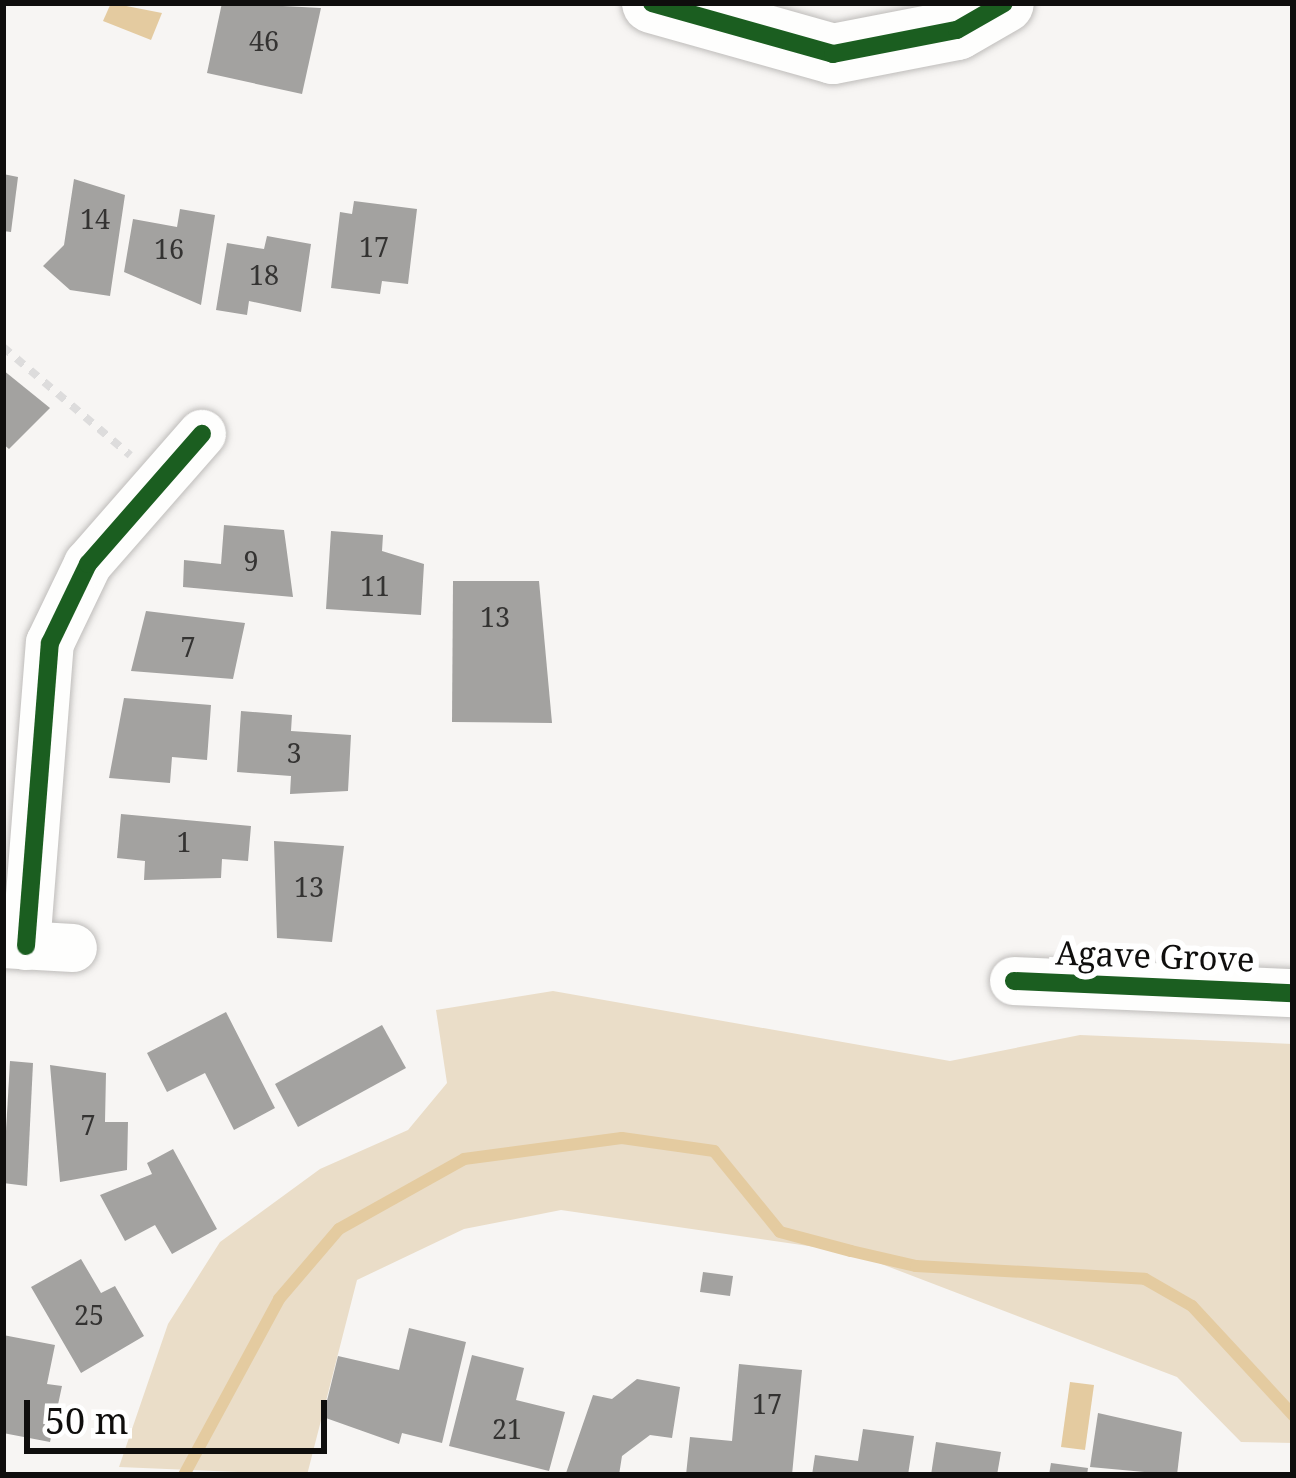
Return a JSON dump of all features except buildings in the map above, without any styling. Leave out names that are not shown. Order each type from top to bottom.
[{"type":"street","points":[[652,3],[833,54],[956,30],[1004,3]]},
{"type":"street","points":[[34,946],[50,643],[88,564],[202,434]]},
{"type":"street","name":"Agave Grove","points":[[1014,981],[1293,994]]},
{"type":"path","points":[[3,347],[159,481]]},
{"type":"shaded area","points":[[111,3],[162,13],[151,40],[103,21]]},
{"type":"shaded area","points":[[553,991],[950,1061],[1080,1035],[1293,1044],[1293,1443],[1241,1442],[1177,1377],[850,1252],[561,1210],[464,1229],[357,1280],[307,1475],[119,1467],[168,1324],[220,1242],[320,1169],[408,1130],[447,1083],[436,1010]]},
{"type":"shaded area","points":[[1070,1382],[1094,1385],[1085,1450],[1061,1447]]},
{"type":"waterway","points":[[184,1475],[279,1299],[339,1229],[464,1159],[622,1138],[714,1151],[780,1232],[916,1266],[1145,1279],[1192,1306],[1293,1415]]},
{"type":"cycle path","points":[[652,3],[833,54],[957,30],[1004,3]]},
{"type":"cycle path","points":[[26,946],[50,643],[88,564],[202,434]]},
{"type":"cycle path","points":[[1014,981],[1293,993]]}]
